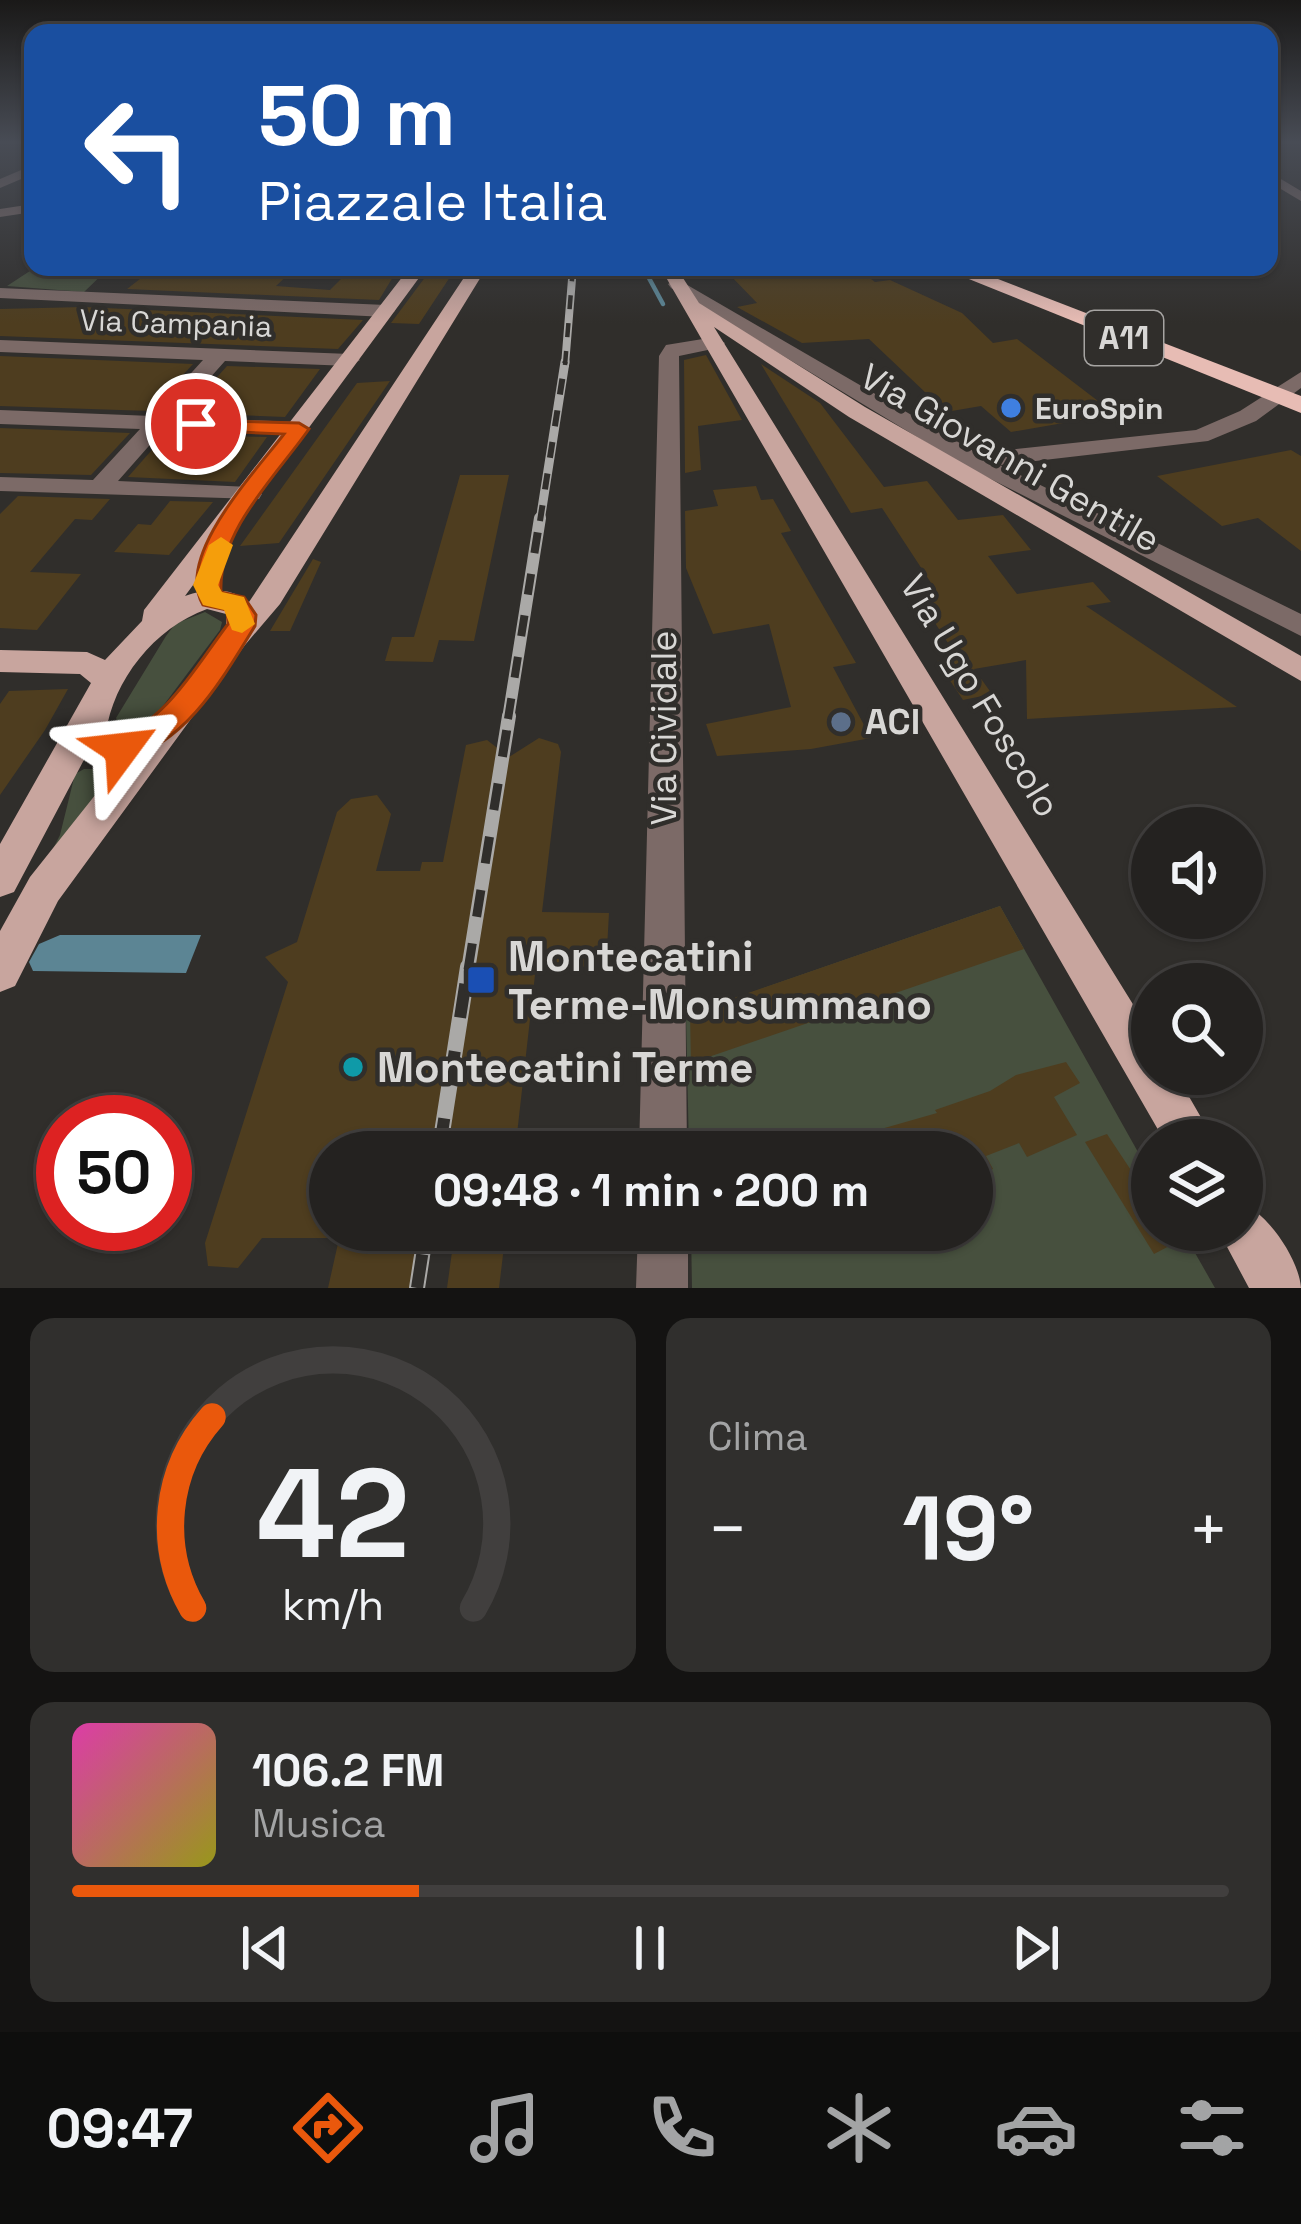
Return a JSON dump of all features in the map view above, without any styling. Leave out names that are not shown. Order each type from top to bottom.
[{"type":"highway","name":"A11","points":[[973,276],[1301,405]]},
{"type":"highway","name":"A11","points":[[996,276],[1301,393]]},
{"type":"main road","points":[[207,591],[231,519],[411,276]]},
{"type":"main road","points":[[0,972],[44,889],[270,597],[292,555],[473,276]]},
{"type":"main road","name":"Via Giovanni Gentile","points":[[677,284],[766,352],[857,412],[1301,670]]},
{"type":"main road","name":"Via Ugo Foscolo","points":[[677,284],[1177,1119]]},
{"type":"main road","points":[[721,353],[766,352]]},
{"type":"main road","points":[[0,880],[102,697],[148,628],[207,591],[263,584],[292,555]]},
{"type":"main road","points":[[207,591],[243,615],[233,639]]},
{"type":"main road","points":[[0,661],[87,663],[102,697],[88,734],[103,748],[139,745],[169,724]]},
{"type":"main road","points":[[1256,1251],[1278,1288]]},
{"type":"street","points":[[677,284],[973,461],[1301,626]]},
{"type":"street","points":[[0,293],[386,311]]},
{"type":"street","points":[[36,314],[57,297]]},
{"type":"street","points":[[0,344],[18,328]]},
{"type":"street","name":"Via Campania","points":[[0,344],[350,360]]},
{"type":"street","name":"Via Cividale","points":[[663,1131],[669,354],[721,353]]},
{"type":"street","points":[[100,488],[220,355]]},
{"type":"street","points":[[973,461],[1160,444],[1213,432],[1248,416],[1301,378]]},
{"type":"street","points":[[0,417],[299,429]]},
{"type":"street","points":[[3,487],[250,494]]},
{"type":"street","points":[[662,1288],[663,1251]]},
{"type":"green space","points":[[24,275],[101,276],[84,292],[7,286]]},
{"type":"green space","points":[[205,612],[222,622],[220,630],[151,722],[122,730],[116,718],[166,636],[175,624]]},
{"type":"green space","points":[[84,769],[124,769],[44,867],[60,835],[75,774]]},
{"type":"green space","points":[[1000,906],[1131,1140],[1131,1251],[1194,1251],[1215,1288],[692,1288],[691,1251],[993,1251],[993,1131],[689,1131],[686,1015]]},
{"type":"water","points":[[60,935],[201,935],[186,973],[33,971],[29,962],[39,944]]},
{"type":"building","points":[[144,276],[287,276],[276,286],[330,290],[344,276],[394,276],[379,300],[127,289]]},
{"type":"building","points":[[426,276],[450,277],[419,324],[391,323]]},
{"type":"building","points":[[731,276],[890,280],[962,313],[993,343],[1017,339],[1115,414],[1011,432],[981,406],[946,412],[869,339],[802,343],[737,307],[757,303]]},
{"type":"building","points":[[83,307],[363,320],[338,349],[0,336],[0,309]]},
{"type":"building","points":[[706,355],[742,420],[698,426],[701,470],[685,473],[684,360]]},
{"type":"building","points":[[0,356],[193,364],[150,411],[0,406]]},
{"type":"building","points":[[761,364],[820,403],[884,487],[927,481],[958,520],[1003,515],[1031,550],[988,556],[1017,594],[1093,582],[1111,602],[1086,606],[1237,707],[1027,719],[1026,660],[974,669],[992,694],[963,700],[937,661],[957,657],[917,595],[937,592],[882,508],[851,513]]},
{"type":"building","points":[[227,366],[320,369],[285,417],[185,413]]},
{"type":"building","points":[[390,381],[279,543],[240,546],[357,383]]},
{"type":"building","points":[[0,428],[130,433],[91,475],[0,473]]},
{"type":"building","points":[[165,435],[267,437],[235,482],[128,477]]},
{"type":"building","points":[[1291,450],[1301,456],[1301,551],[1258,518],[1222,526],[1157,476]]},
{"type":"building","points":[[460,475],[509,475],[474,641],[439,640],[433,662],[385,661],[392,637],[414,637]]},
{"type":"building","points":[[756,486],[761,500],[773,499],[791,531],[781,533],[856,663],[833,667],[871,738],[811,749],[717,756],[706,724],[791,707],[769,624],[713,634],[686,568],[685,511],[718,506],[713,490]]},
{"type":"building","points":[[18,496],[110,499],[92,520],[75,519],[30,572],[81,574],[37,630],[0,628],[0,514]]},
{"type":"building","points":[[170,501],[213,502],[169,555],[114,552],[138,524],[151,525]]},
{"type":"building","points":[[313,559],[321,562],[290,631],[270,631]]},
{"type":"building","points":[[68,689],[0,795],[0,704],[9,691]]},
{"type":"building","points":[[539,738],[558,744],[561,752],[542,912],[609,913],[606,967],[536,966],[517,1131],[309,1131],[309,1238],[262,1238],[238,1268],[208,1266],[205,1243],[288,982],[265,957],[297,942],[337,812],[351,799],[377,795],[391,814],[376,871],[420,871],[422,862],[443,862],[466,745],[487,740],[509,757]]},
{"type":"building","points":[[1000,906],[1024,949],[691,1063],[690,1013]]},
{"type":"building","points":[[1066,1062],[1080,1083],[1054,1097],[1077,1135],[1027,1157],[1019,1143],[993,1153],[993,1131],[874,1131],[937,1113],[935,1110],[990,1091],[1016,1075]]},
{"type":"building","points":[[1107,1134],[1131,1170],[1131,1217],[1085,1142]]},
{"type":"building","points":[[336,1251],[417,1251],[411,1288],[328,1288]]},
{"type":"building","points":[[452,1251],[503,1251],[499,1288],[447,1288]]},
{"type":"waterway","points":[[648,276],[663,304]]},
{"type":"railway","points":[[565,365],[572,276]]},
{"type":"railway","points":[[540,521],[565,362]]},
{"type":"railway","points":[[508,719],[540,518]]},
{"type":"railway","points":[[468,970],[509,716]]},
{"type":"railway","points":[[442,1131],[468,967]]},
{"type":"railway","points":[[417,1288],[423,1251]]},
{"type":"slow traffic","points":[[221,545],[206,585],[212,599],[235,603],[243,615],[242,624]]},
{"type":"place","name":"EuroSpin","points":[[1011,408]]},
{"type":"place","name":"ACI","points":[[841,722]]},
{"type":"place","name":"Montecatini Terme-Monsummano","points":[[481,980]]},
{"type":"place","name":"Montecatini Terme","points":[[353,1067]]},
{"type":"route","points":[[122,749],[149,740],[169,724],[241,626],[243,615],[235,603],[212,599],[206,585],[208,572],[231,519],[299,429],[196,424]]}]
